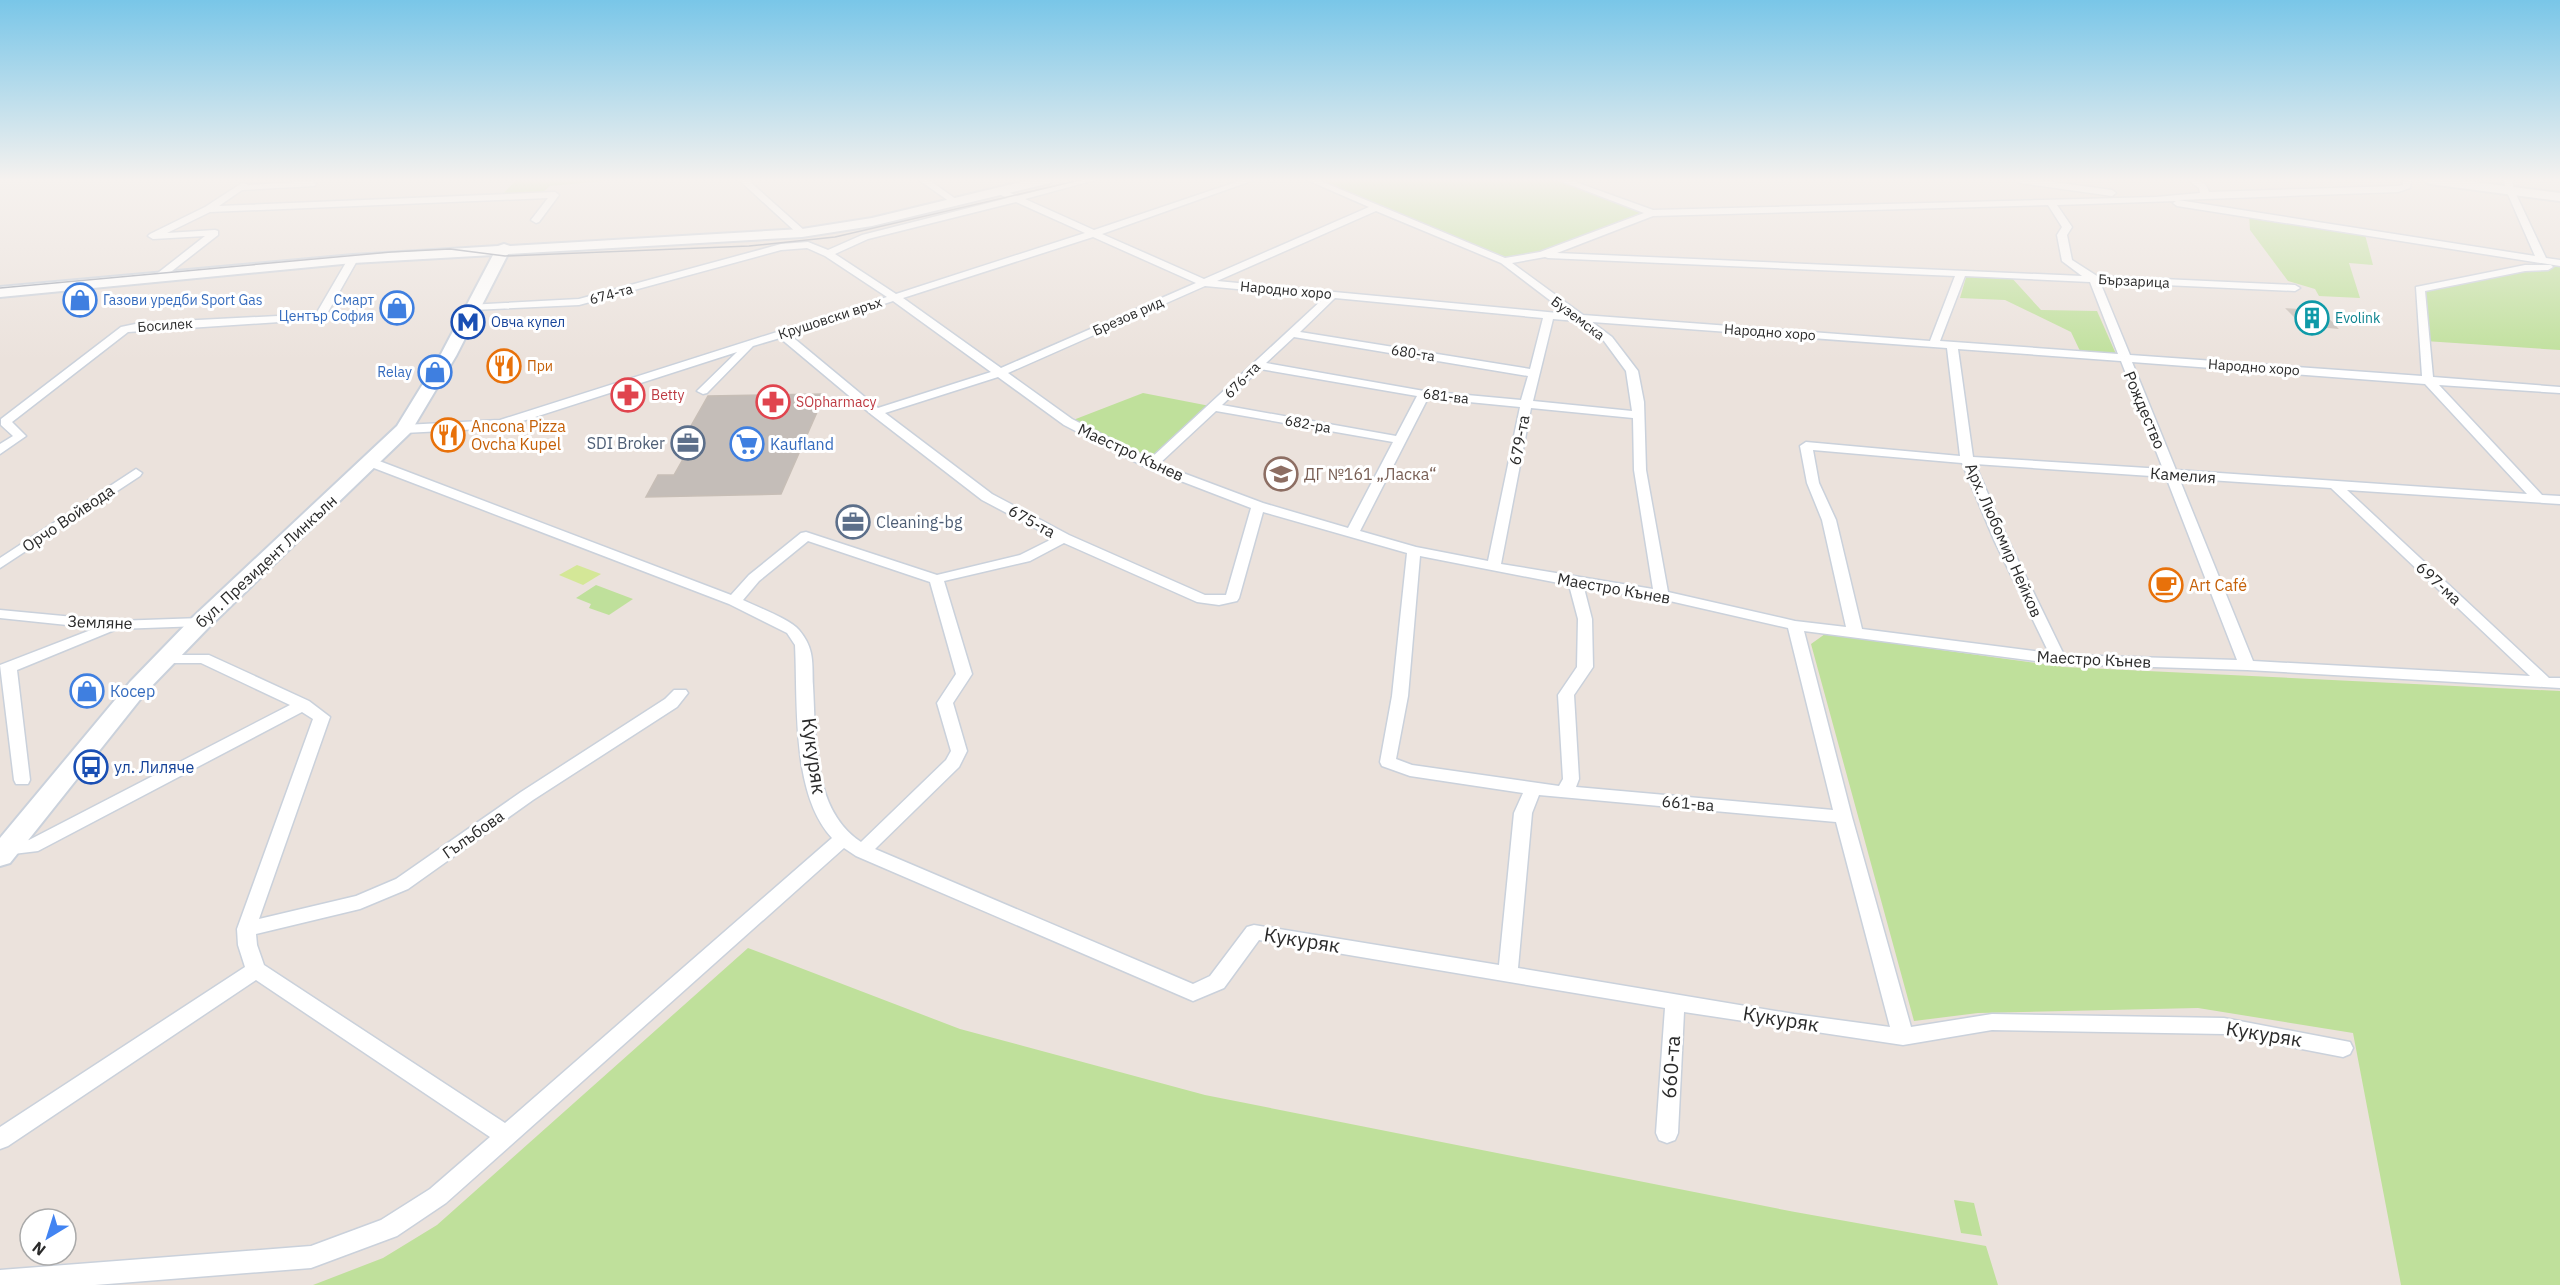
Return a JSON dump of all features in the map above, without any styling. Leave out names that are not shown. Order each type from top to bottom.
[{"type":"main road","points":[[0,292],[353,259],[664,240]]},
{"type":"main road","name":"бул. Президент Линкълн","points":[[3,853],[110,718],[166,658],[404,429],[448,356],[504,248]]},
{"type":"main road","points":[[451,252],[482,258],[494,266]]},
{"type":"street","points":[[159,276],[206,240]]},
{"type":"street","points":[[828,254],[859,240]]},
{"type":"street","name":"Крушовски връх","points":[[404,429],[501,424],[1071,240]]},
{"type":"street","name":"Народно хоро","points":[[1108,240],[1204,283],[1578,318],[2560,390]]},
{"type":"street","name":"Брезов рид","points":[[876,412],[999,373],[1302,240]]},
{"type":"street","name":"Буземска","points":[[1453,240],[1504,261],[1608,339],[1632,371],[1638,402],[1636,415],[1640,470],[1661,595]]},
{"type":"street","points":[[1504,261],[1542,255],[1581,240]]},
{"type":"street","points":[[2063,240],[2067,261],[2094,279]]},
{"type":"street","points":[[2413,240],[2560,264]]},
{"type":"street","points":[[2533,240],[2542,260]]},
{"type":"street","name":"Маестро Кънев","points":[[746,256],[797,245],[816,247],[894,296],[1068,422],[1151,465],[1258,506],[1414,551],[1575,582],[1661,595],[1795,625],[2059,659],[2247,665],[2553,682]]},
{"type":"street","name":"Бързарица","points":[[1542,255],[2295,288]]},
{"type":"street","name":"674-та","points":[[472,306],[579,302],[746,256]]},
{"type":"street","name":"Босилек","points":[[2,427],[125,329],[140,326],[320,317],[353,259]]},
{"type":"street","points":[[2539,499],[2428,380],[2420,289],[2525,268],[2560,264]]},
{"type":"street","points":[[1934,344],[1961,273]]},
{"type":"street","name":"Рождество","points":[[2094,279],[2247,665]]},
{"type":"street","name":"676-та","points":[[1151,465],[1333,295]]},
{"type":"street","name":"679-та","points":[[1494,566],[1533,372],[1549,315]]},
{"type":"street","name":"675-та","points":[[782,333],[876,412],[987,496],[1064,538],[1202,599],[1219,601],[1232,598],[1258,506]]},
{"type":"street","name":"680-та","points":[[1292,333],[1533,372]]},
{"type":"street","points":[[704,391],[728,364],[750,345]]},
{"type":"street","name":"Арх. Любомир Нейков","points":[[1952,345],[1967,460],[2001,540],[2059,659]]},
{"type":"street","name":"681-ва","points":[[1257,365],[1424,393],[1636,415]]},
{"type":"street","points":[[1352,534],[1424,393]]},
{"type":"street","name":"682-ра","points":[[1215,407],[1400,440]]},
{"type":"street","points":[[0,450],[20,436],[2,427]]},
{"type":"street","name":"Камелия","points":[[1855,632],[1829,520],[1813,483],[1806,446],[1967,460],[2560,500]]},
{"type":"street","name":"Кукуряк","points":[[370,462],[683,580],[734,601],[792,630],[802,645],[813,775],[824,816],[842,840],[1193,993],[1217,982],[1254,932],[1508,975],[1903,1037],[1992,1022],[2224,1026],[2343,1048]]},
{"type":"street","name":"Орчо Войвода","points":[[0,564],[136,472]]},
{"type":"street","name":"697-ма","points":[[2334,484],[2553,682]]},
{"type":"street","points":[[734,601],[754,578],[806,536],[936,579],[1025,558],[1064,538]]},
{"type":"street","name":"661-ва","points":[[1414,551],[1400,696],[1388,762],[1410,770],[1533,789],[1843,816]]},
{"type":"street","points":[[862,850],[953,763],[959,751],[945,703],[947,696],[962,681],[964,674],[936,579]]},
{"type":"street","points":[[1565,792],[1571,779],[1566,694],[1585,667],[1585,619],[1575,582]]},
{"type":"street","name":"Земляне","points":[[0,614],[116,625],[201,622]]},
{"type":"street","points":[[22,780],[4,669],[116,625]]},
{"type":"street","points":[[1795,625],[1843,816],[1903,1037]]},
{"type":"street","points":[[166,658],[204,658],[303,705],[322,717],[246,929],[246,949],[256,970],[506,1136]]},
{"type":"street","name":"Гълъбова","points":[[246,929],[382,895],[402,884],[518,802],[671,703],[680,693]]},
{"type":"street","points":[[3,853],[32,846],[303,705]]},
{"type":"street","points":[[1508,975],[1523,813],[1533,789]]},
{"type":"street","points":[[0,1281],[311,1257],[388,1228],[438,1196],[842,840]]},
{"type":"street","points":[[0,1138],[256,970]]},
{"type":"street","name":"660-та","points":[[1666,1132],[1675,1002]]},
{"type":"green space","points":[[1464,240],[1574,240],[1539,253],[1508,258]]},
{"type":"green space","points":[[2257,240],[2366,240],[2373,265],[2349,263],[2360,298],[2319,296],[2315,289],[2288,281]]},
{"type":"green space","points":[[2560,265],[2560,350],[2425,341],[2420,289],[2525,268]]},
{"type":"green space","points":[[1967,274],[2010,276],[2041,310],[2097,311],[2116,354],[2080,351],[2071,332],[2005,300],[1960,298]]},
{"type":"green space","points":[[1143,393],[1215,407],[1151,465],[1068,422]]},
{"type":"green space","points":[[577,565],[601,574],[583,585],[559,575]]},
{"type":"green space","points":[[596,585],[633,599],[609,615],[589,608],[591,604],[576,598]]},
{"type":"green space","points":[[1825,634],[2064,667],[2560,691],[2560,1285],[2401,1285],[2353,1033],[2198,1008],[1978,1013],[1914,1021],[1811,644]]},
{"type":"green space","points":[[748,948],[960,1029],[1205,1095],[1795,1212],[1986,1246],[1998,1285],[313,1285],[383,1258],[437,1225]]},
{"type":"green space","points":[[1954,1200],[1974,1203],[1982,1236],[1961,1233]]},
{"type":"building","name":"Evolink","points":[[2287,309],[2321,311],[2337,328],[2303,325]]},
{"type":"building","name":"Kaufland","points":[[825,394],[781,494],[646,497],[658,475],[674,475],[691,445],[683,445],[694,426],[691,426],[708,396]]},
{"type":"tram line","points":[[0,288],[391,252],[450,249],[505,256],[749,246],[807,240]]},
{"type":"place","name":"Газови уредби Sport Gas","points":[[80,300]]},
{"type":"place","name":"Смарт Център София","points":[[397,308]]},
{"type":"place","name":"Evolink","points":[[2312,318]]},
{"type":"place","name":"Овча купел","points":[[468,322]]},
{"type":"place","name":"При","points":[[504,366]]},
{"type":"place","name":"Relay","points":[[435,372]]},
{"type":"place","name":"Betty","points":[[628,395]]},
{"type":"place","name":"SOpharmacy","points":[[773,402]]},
{"type":"place","name":"Ancona Pizza Ovcha Kupel","points":[[448,435]]},
{"type":"place","name":"SDI Broker","points":[[688,443]]},
{"type":"place","name":"Kaufland","points":[[747,444]]},
{"type":"place","name":"ДГ №161 „Ласка“","points":[[1281,474]]},
{"type":"place","name":"Cleaning-bg","points":[[853,522]]},
{"type":"place","name":"Art Café","points":[[2166,585]]},
{"type":"place","name":"Косер","points":[[87,691]]},
{"type":"place","name":"ул. Лиляче","points":[[91,767]]}]
